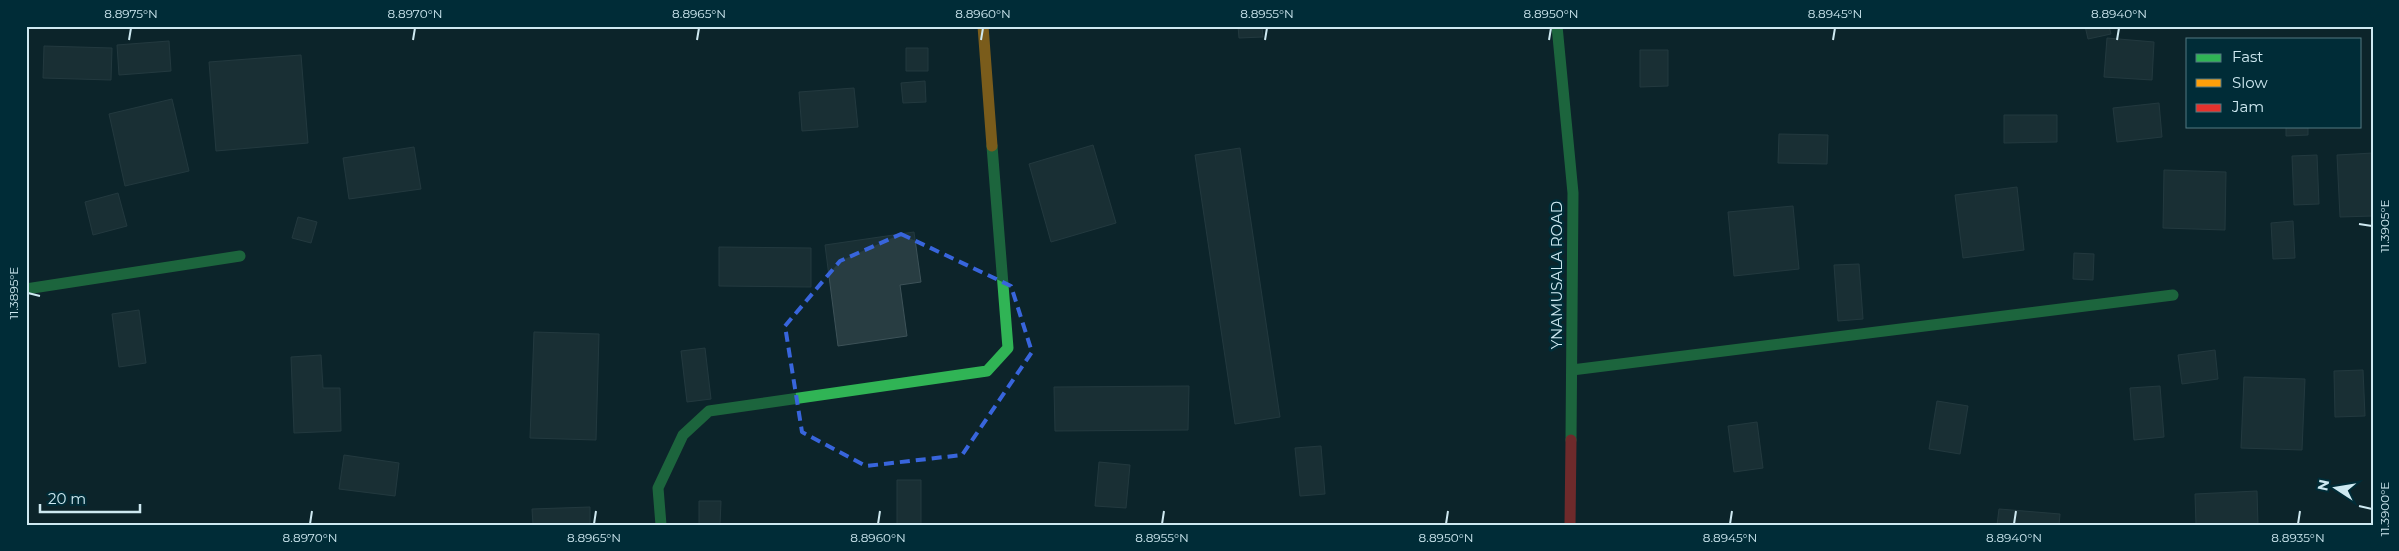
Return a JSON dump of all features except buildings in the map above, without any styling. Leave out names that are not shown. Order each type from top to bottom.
[{"type":"street","points":[[661,525],[658,488],[683,435],[709,411],[987,371],[1008,348],[983,26]]},
{"type":"street","name":"YNAMUSALA ROAD","points":[[1556,26],[1573,193],[1570,525]]},
{"type":"street","points":[[26,289],[240,256]]},
{"type":"street","points":[[1572,370],[2173,295]]},
{"type":"highlighted area","points":[[901,234],[1011,286],[1032,352],[962,455],[866,466],[802,432],[785,326],[840,261]]},
{"type":"traffic: fast","points":[[1557,26],[1573,193],[1571,440]]},
{"type":"traffic: fast","points":[[661,525],[658,488],[683,435],[709,411],[987,371],[1008,348],[992,146]]},
{"type":"traffic: fast","points":[[26,289],[240,256]]},
{"type":"traffic: fast","points":[[1572,370],[2173,295]]},
{"type":"traffic: slow","points":[[983,26],[992,146]]},
{"type":"traffic: jam","points":[[1570,525],[1571,440]]}]
